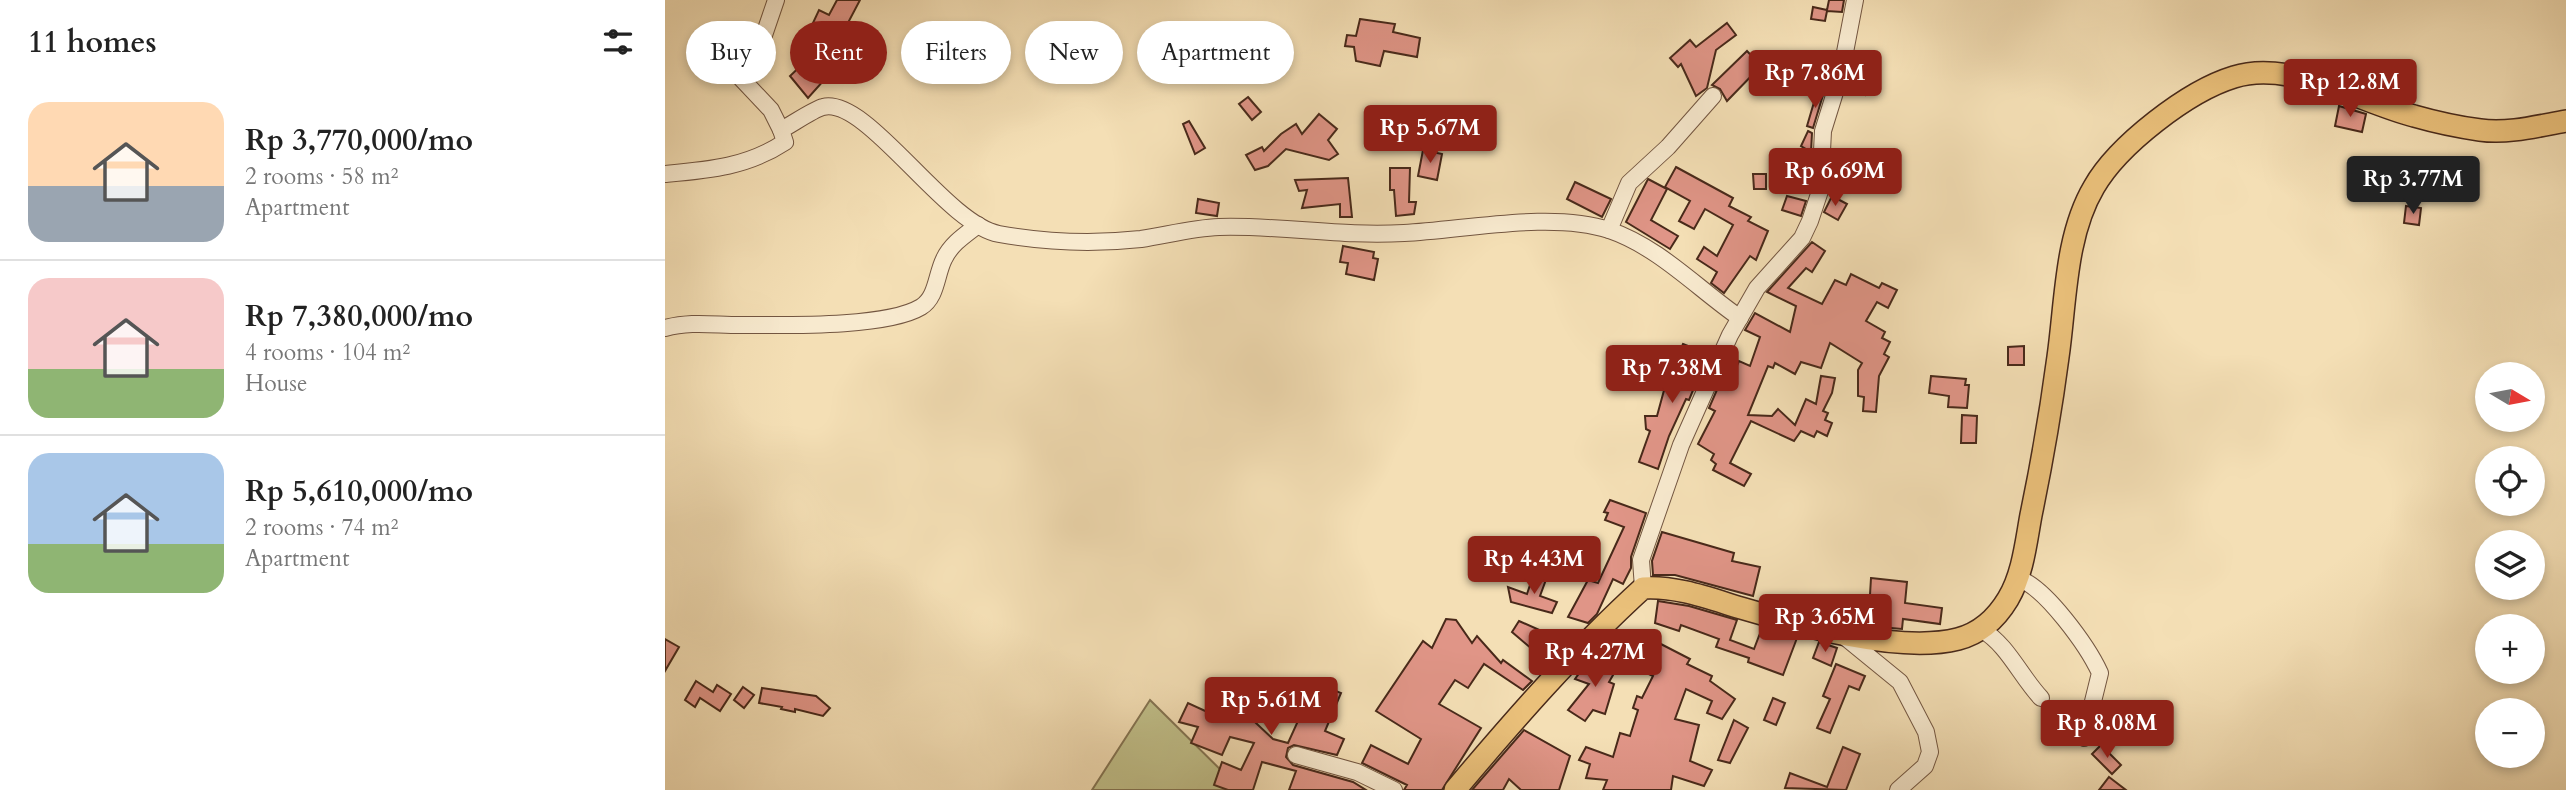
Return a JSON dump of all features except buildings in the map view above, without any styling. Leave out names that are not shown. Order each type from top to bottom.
[{"type":"main road","points":[[1455,790],[1524,709],[1610,618],[1643,588],[1682,590],[1756,612],[1839,632],[1937,644],[1982,630],[1999,612],[2017,579],[2049,427],[2073,241],[2093,188],[2105,171],[2146,131],[2204,90],[2234,77],[2259,72],[2299,76],[2414,116],[2480,130],[2511,130],[2566,121]]},
{"type":"street","points":[[665,174],[736,166],[761,157],[785,142],[771,110],[738,75],[738,65],[742,57],[762,41],[776,0]]},
{"type":"street","points":[[1643,588],[1641,560],[1681,445],[1730,335],[1757,288],[1801,238],[1810,221],[1820,191],[1823,131],[1841,73],[1855,0]]},
{"type":"street","points":[[1609,230],[1629,183],[1668,147],[1713,96]]},
{"type":"street","points":[[781,130],[823,107],[841,108],[880,136],[934,190],[978,225],[998,234],[1073,241],[1137,239],[1218,228],[1336,234],[1407,233],[1489,225],[1565,225],[1609,230],[1636,242],[1668,263],[1741,318]]},
{"type":"street","points":[[665,328],[685,322],[740,325],[885,320],[923,306],[937,286],[943,261],[953,245],[978,225]]},
{"type":"street","points":[[2017,579],[2032,584],[2060,614],[2100,673],[2084,738]]},
{"type":"street","points":[[1982,630],[1989,634],[2041,698]]},
{"type":"street","points":[[1839,632],[1900,682],[1926,733],[1930,752],[1925,766],[1898,790]]},
{"type":"street","points":[[1296,755],[1357,772],[1394,790]]},
{"type":"shaded area","points":[[1150,700],[1241,790],[1092,790]]}]
